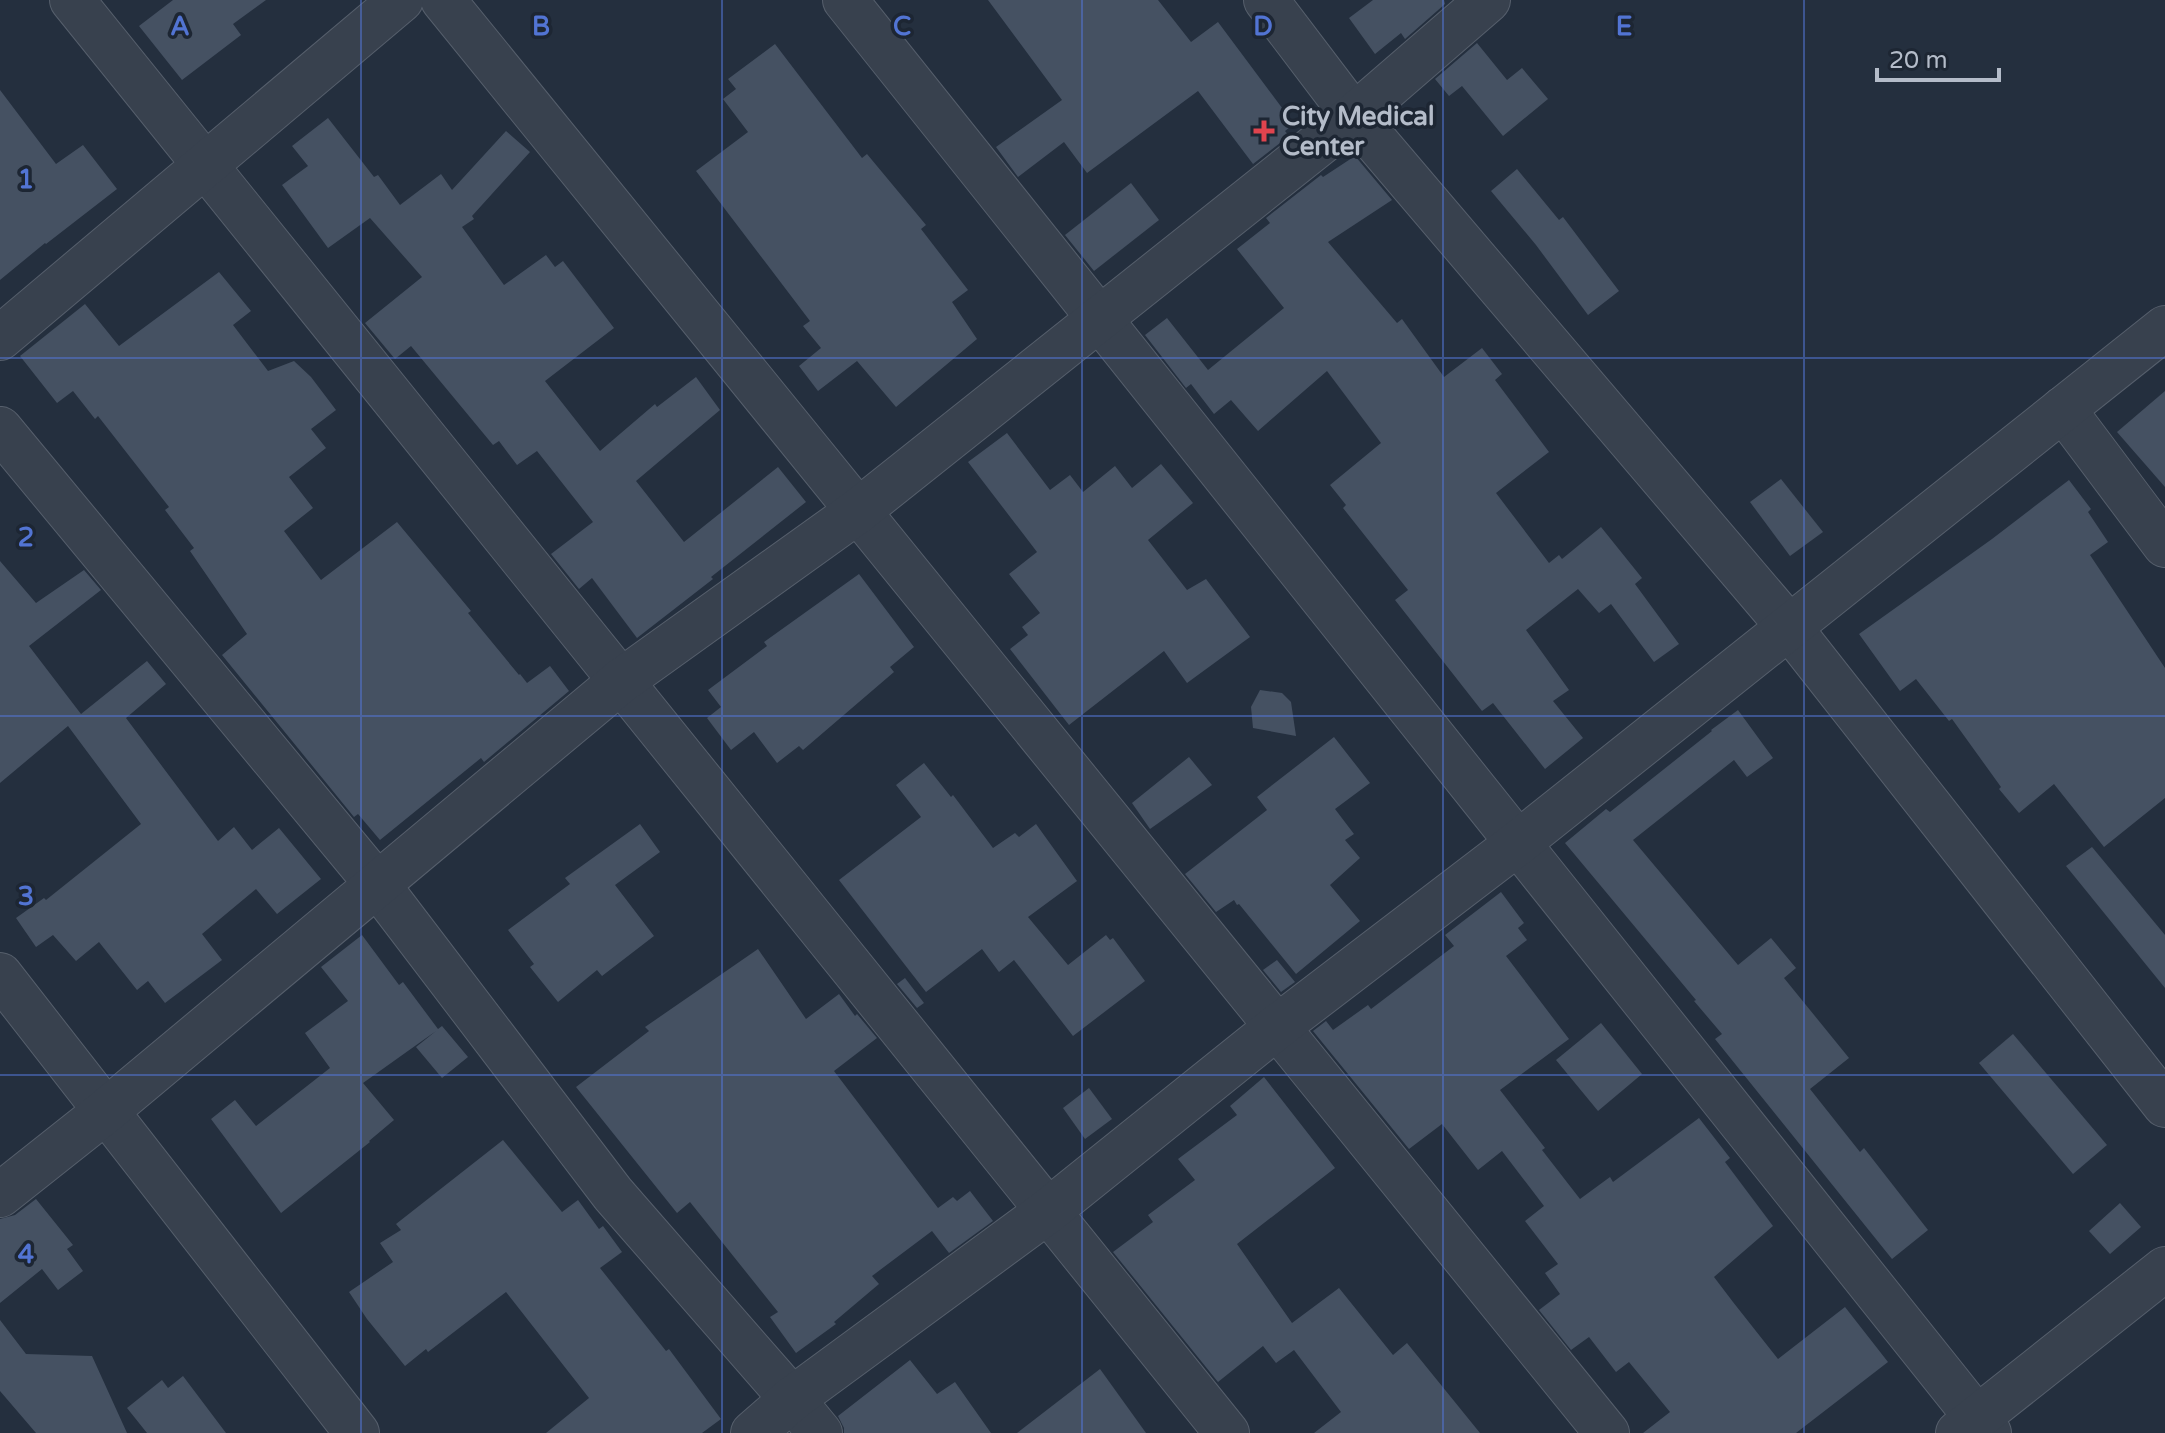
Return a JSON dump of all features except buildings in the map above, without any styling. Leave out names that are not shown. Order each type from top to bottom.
[{"type":"street","points":[[72,0],[1227,1433]]},
{"type":"street","points":[[0,338],[401,0]]},
{"type":"street","points":[[443,0],[1607,1433]]},
{"type":"street","points":[[845,0],[1518,843],[1974,1428],[2165,1269]]},
{"type":"street","points":[[1266,0],[1354,116],[1789,627],[2165,1105]]},
{"type":"street","points":[[0,1195],[106,1111],[621,681],[858,511],[1354,116],[1488,0]]},
{"type":"street","points":[[753,1433],[792,1399],[1048,1211],[1277,1027],[1518,843],[2165,328]]},
{"type":"street","points":[[2063,409],[2165,545]]},
{"type":"street","points":[[0,429],[377,884],[613,1194],[820,1433]]},
{"type":"street","points":[[0,975],[357,1433]]},
{"type":"place","name":"City Medical Center","points":[[1264,131]]}]
